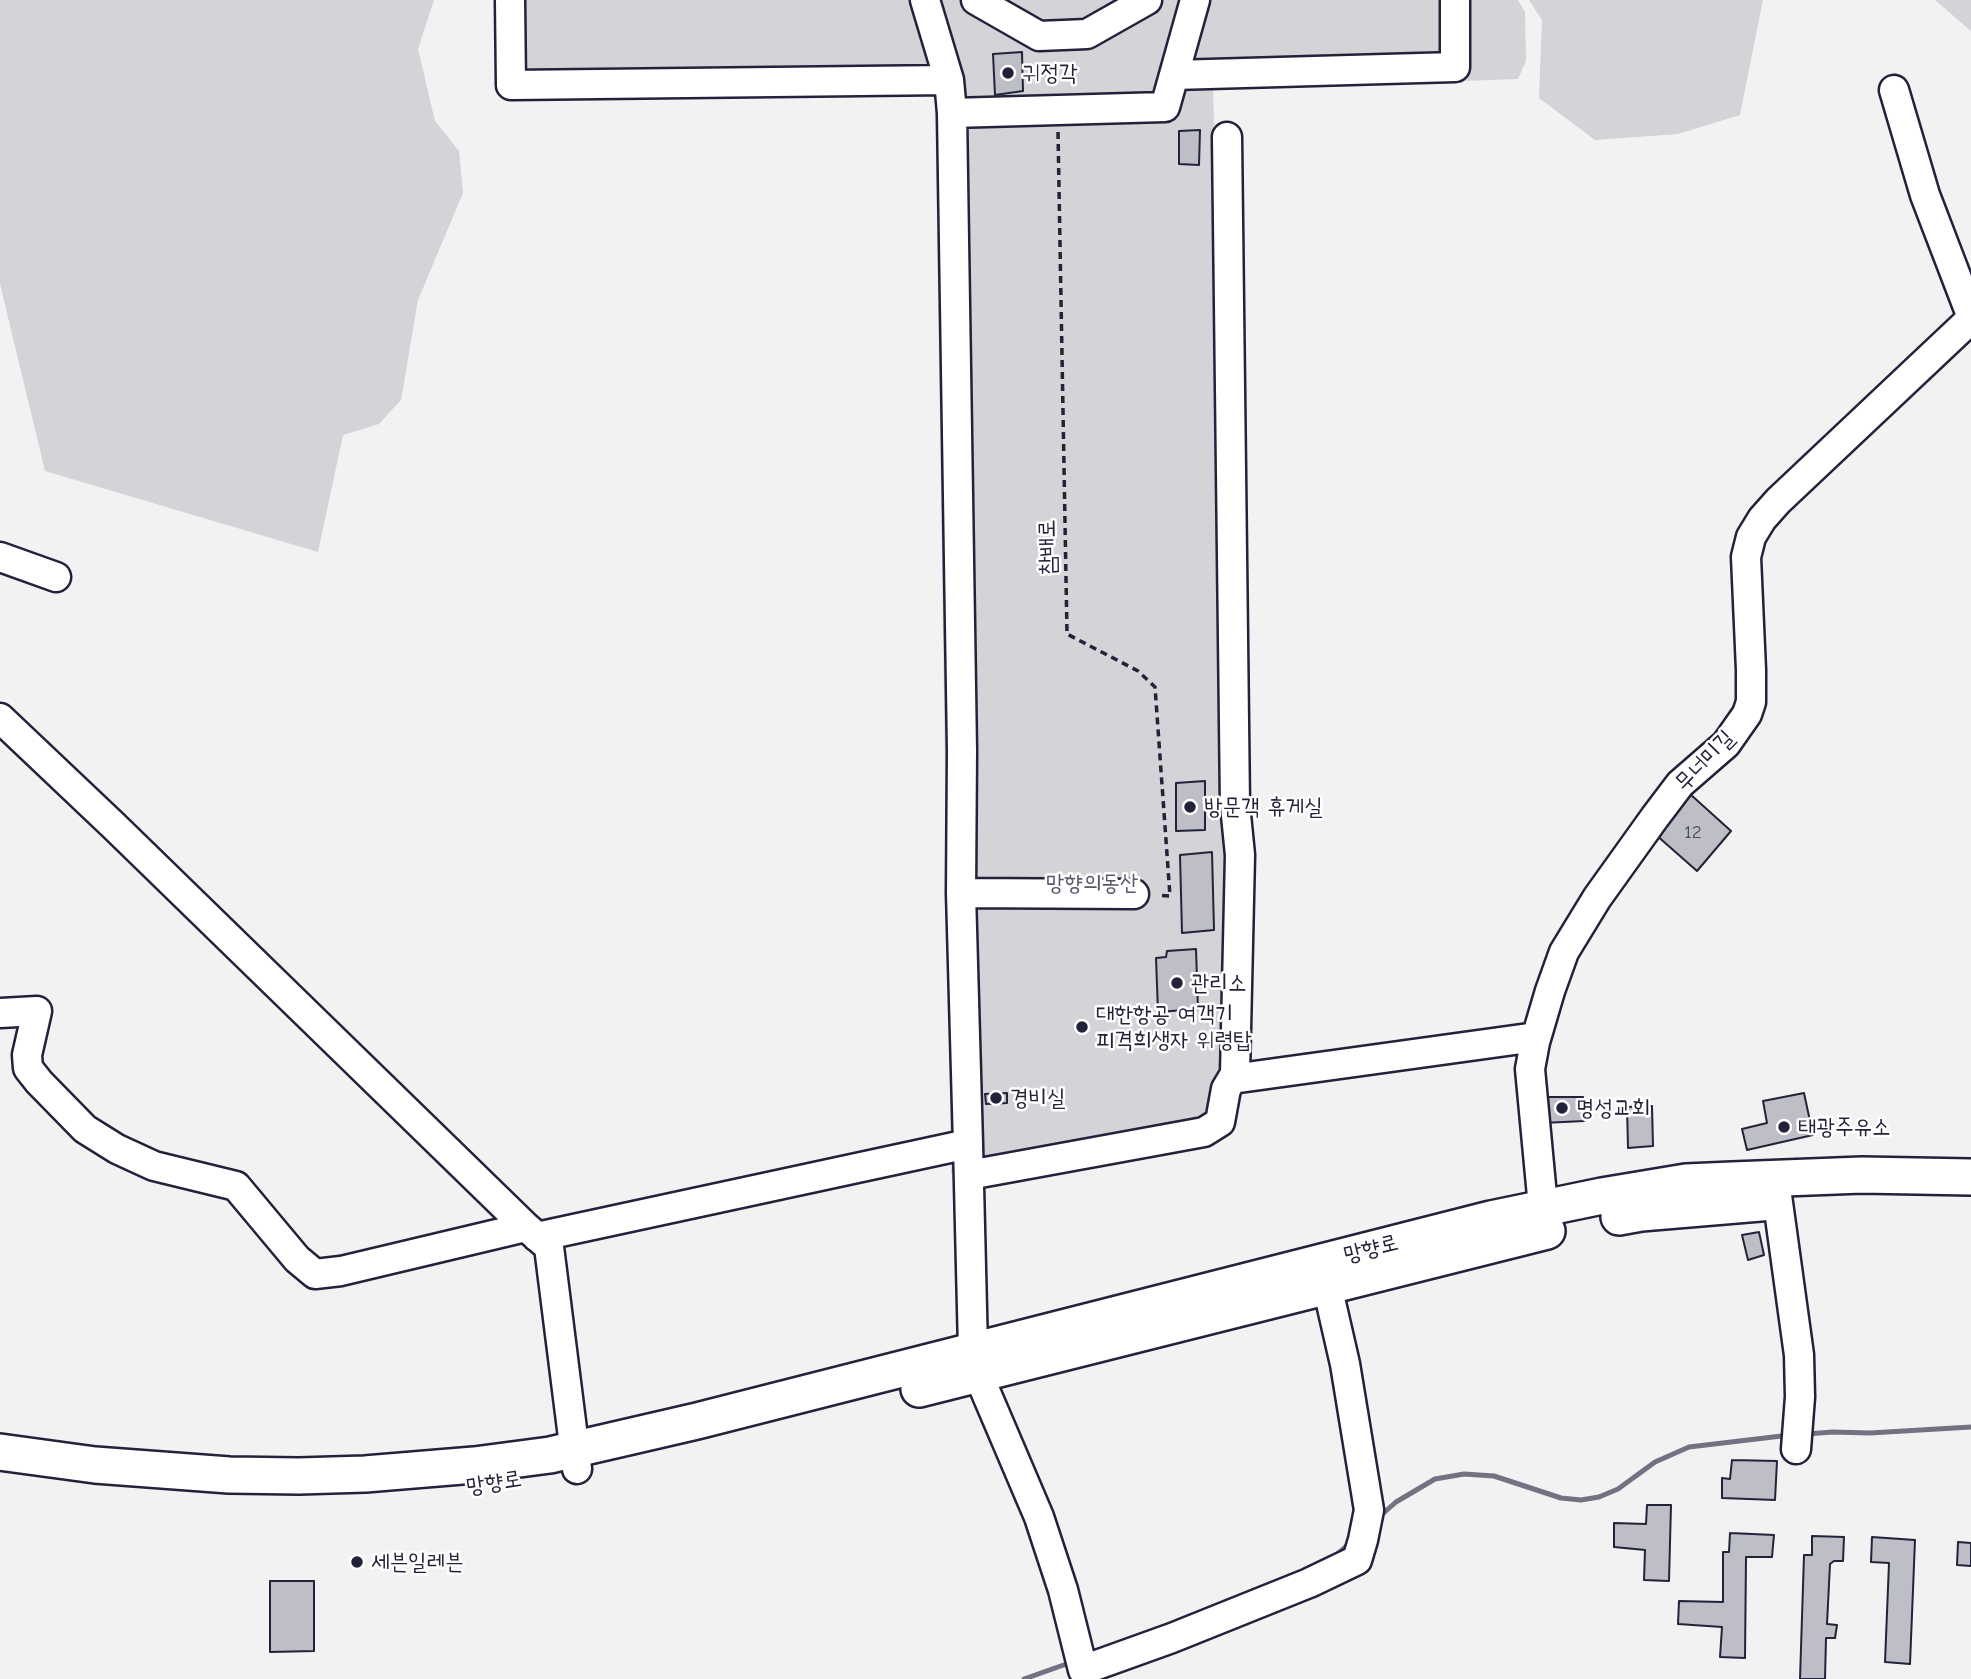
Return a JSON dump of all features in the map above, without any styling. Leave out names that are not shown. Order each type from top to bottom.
[{"type":"main road","name":"망향로","points":[[1777,1190],[1862,1175],[1971,1177]]},
{"type":"main road","name":"망향로","points":[[0,1476],[125,1492],[358,1495],[466,1489],[576,1459],[697,1421],[976,1362],[1324,1274],[1491,1219],[1544,1220],[1686,1182],[1906,1198],[1971,1199]]},
{"type":"main road","name":"망향로","points":[[0,1452],[165,1471],[299,1476],[365,1474],[474,1465],[550,1455],[576,1459]]},
{"type":"street","points":[[510,0],[511,85],[949,80]]},
{"type":"street","points":[[925,0],[949,80],[952,113],[962,751],[961,893],[976,1362],[1039,1517],[1063,1590],[1080,1661],[1172,1638],[1309,1583],[1357,1560],[1369,1510],[1345,1364],[1324,1274]]},
{"type":"street","points":[[976,0],[1039,36],[1087,34],[1147,0]]},
{"type":"street","points":[[952,113],[1165,107],[1195,0]]},
{"type":"street","points":[[1174,75],[1455,68],[1455,0]]},
{"type":"street","points":[[1894,90],[1925,195],[1971,317]]},
{"type":"street","points":[[969,1175],[1204,1132],[1220,1122],[1226,1089],[1235,1074],[1240,855],[1235,805],[1227,137]]},
{"type":"street","name":"무너미길","points":[[1544,1220],[1530,1069],[1536,1037],[1564,953],[1597,898],[1680,784],[1726,744],[1746,715],[1751,702],[1746,557],[1751,537],[1778,501],[1971,317]]},
{"type":"street","points":[[0,557],[56,577]]},
{"type":"street","points":[[0,718],[549,1247],[576,1459]]},
{"type":"street","points":[[961,893],[1133,894]]},
{"type":"street","points":[[0,1013],[37,1011],[27,1055],[28,1068],[85,1129],[117,1149],[154,1166],[236,1186],[297,1259],[315,1274],[341,1271],[968,1144]]},
{"type":"street","points":[[1232,1079],[1536,1037]]},
{"type":"street","points":[[1777,1190],[1799,1355],[1800,1397],[1796,1449]]},
{"type":"path","name":"참배로","points":[[1058,110],[1067,634],[1138,671],[1155,688],[1170,896],[1133,894]]},
{"type":"green space","points":[[0,0],[434,0],[418,49],[435,121],[459,151],[463,193],[418,300],[401,400],[379,424],[343,435],[318,552],[45,471],[0,284]]},
{"type":"green space","name":"망향의동산","points":[[498,0],[1518,0],[1525,12],[1526,61],[1518,79],[1213,90],[1230,666],[1222,1092],[1205,1128],[951,1174],[935,91],[501,97]]},
{"type":"green space","points":[[1529,0],[1763,0],[1740,115],[1678,134],[1595,140],[1539,98],[1542,20]]},
{"type":"green space","points":[[1935,0],[1971,0],[1971,31]]},
{"type":"building","name":"귀정각","points":[[1022,52],[1023,91],[995,95],[993,54]]},
{"type":"building","points":[[1200,130],[1199,165],[1179,164],[1179,131]]},
{"type":"building","name":"방문객 휴게실","points":[[1205,781],[1205,830],[1176,831],[1176,783]]},
{"type":"building","points":[[1690,794],[1731,831],[1697,871],[1655,834]]},
{"type":"building","points":[[1212,852],[1214,930],[1182,933],[1180,855]]},
{"type":"building","name":"관리소","points":[[1196,949],[1198,1009],[1158,1012],[1156,958],[1166,957],[1167,951]]},
{"type":"building","name":"경비실","points":[[1007,1093],[1007,1103],[986,1104],[985,1094]]},
{"type":"building","points":[[1804,1093],[1813,1135],[1747,1150],[1742,1129],[1767,1123],[1763,1101]]},
{"type":"building","name":"명성교회","points":[[1542,1097],[1583,1097],[1584,1121],[1543,1123]]},
{"type":"building","points":[[1652,1106],[1653,1146],[1628,1148],[1627,1107]]},
{"type":"building","points":[[1759,1232],[1764,1255],[1748,1260],[1742,1235]]},
{"type":"building","points":[[1732,1460],[1777,1461],[1775,1500],[1722,1498],[1722,1478],[1730,1479]]},
{"type":"building","points":[[1647,1505],[1671,1505],[1669,1581],[1644,1580],[1645,1550],[1614,1547],[1614,1523],[1646,1524]]},
{"type":"building","points":[[1730,1533],[1774,1535],[1772,1557],[1746,1557],[1745,1658],[1720,1657],[1722,1627],[1678,1624],[1679,1601],[1723,1602],[1723,1552],[1729,1552]]},
{"type":"building","points":[[1812,1536],[1844,1537],[1843,1561],[1830,1564],[1827,1624],[1837,1625],[1835,1638],[1826,1638],[1825,1679],[1800,1679],[1804,1555],[1812,1555]]},
{"type":"building","points":[[1872,1537],[1915,1540],[1910,1664],[1885,1662],[1889,1563],[1871,1562]]},
{"type":"building","points":[[1958,1542],[1971,1543],[1971,1566],[1957,1565]]},
{"type":"building","points":[[270,1581],[314,1581],[314,1651],[270,1652]]},
{"type":"waterway","points":[[1806,1434],[1971,1427]]},
{"type":"waterway","points":[[1379,1517],[1396,1502],[1435,1479],[1464,1474],[1494,1476],[1561,1498],[1581,1500],[1599,1497],[1618,1489],[1655,1462],[1689,1447],[1790,1435]]},
{"type":"waterway","points":[[1334,1557],[1351,1542]]},
{"type":"waterway","points":[[1024,1679],[1072,1662]]},
{"type":"place","name":"귀정각","points":[[1008,73]]},
{"type":"place","name":"방문객 휴게실","points":[[1190,807]]},
{"type":"place","name":"관리소","points":[[1177,983]]},
{"type":"place","name":"대한항공 여객기 피격희생자 위령탑","points":[[1082,1027]]},
{"type":"place","name":"경비실","points":[[996,1098]]},
{"type":"place","name":"명성교회","points":[[1562,1108]]},
{"type":"place","name":"태광주유소","points":[[1784,1127]]},
{"type":"place","name":"세븐일레븐","points":[[357,1562]]}]
